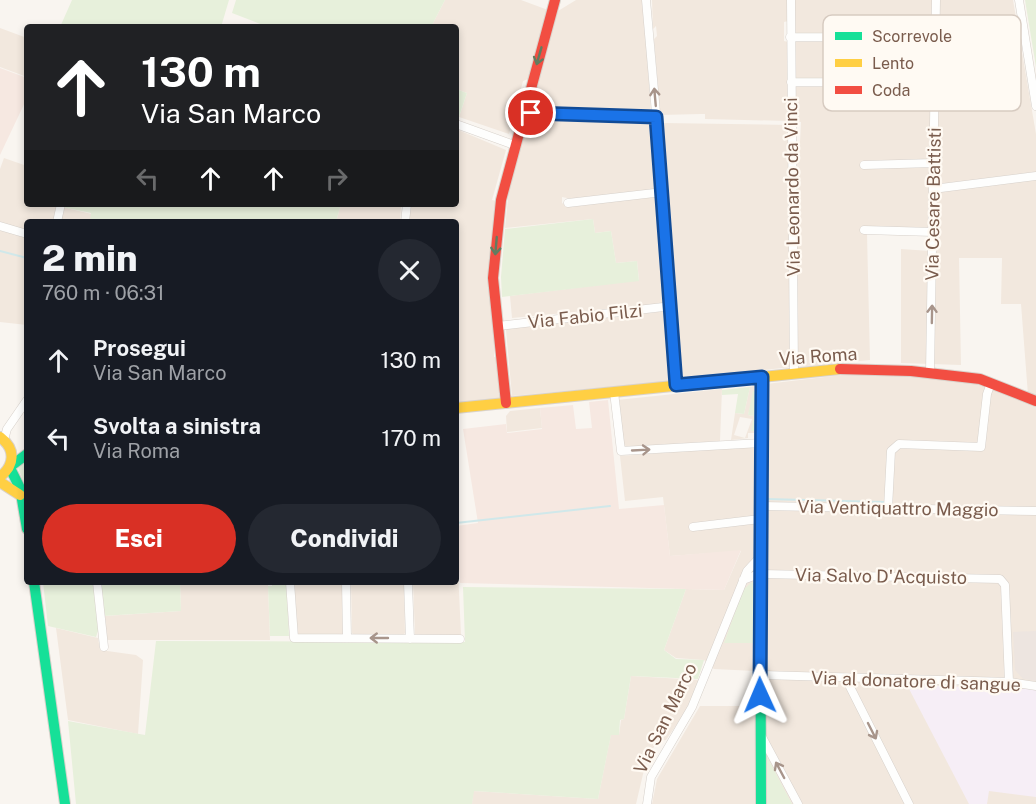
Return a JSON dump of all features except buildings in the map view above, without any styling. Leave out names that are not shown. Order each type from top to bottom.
[{"type":"street","points":[[506,403],[493,278],[502,193],[555,0]]},
{"type":"street","points":[[646,0],[672,306],[676,385]]},
{"type":"street","name":"Via Leonardo da Vinci","points":[[791,0],[794,374]]},
{"type":"street","name":"Via Cesare Battisti","points":[[936,0],[936,15]]},
{"type":"street","points":[[1019,0],[1036,106]]},
{"type":"street","points":[[790,37],[823,37]]},
{"type":"street","points":[[791,82],[823,82]]},
{"type":"street","name":"Via Cesare Battisti","points":[[930,373],[934,111]]},
{"type":"street","points":[[523,112],[656,117]]},
{"type":"street","points":[[459,125],[514,145]]},
{"type":"street","points":[[864,165],[933,163]]},
{"type":"street","points":[[933,189],[1036,176]]},
{"type":"street","points":[[567,203],[663,192]]},
{"type":"street","points":[[0,226],[24,233]]},
{"type":"street","points":[[864,231],[933,232]]},
{"type":"street","name":"Via Fabio Filzi","points":[[498,326],[672,306]]},
{"type":"street","name":"Via Roma","points":[[459,408],[841,369],[930,373],[991,383],[1036,401]]},
{"type":"street","points":[[761,804],[759,558],[762,377]]},
{"type":"street","points":[[888,508],[890,457],[894,447],[899,444],[981,447],[987,393],[991,383]]},
{"type":"street","points":[[614,392],[621,451],[761,443]]},
{"type":"street","points":[[24,404],[6,429],[5,442],[10,467],[24,507]]},
{"type":"street","points":[[5,442],[24,448]]},
{"type":"street","points":[[0,477],[24,456]]},
{"type":"street","points":[[0,482],[13,489],[22,498]]},
{"type":"street","name":"Via Ventiquattro Maggio","points":[[760,506],[1036,511]]},
{"type":"street","points":[[693,527],[760,519]]},
{"type":"street","name":"Via San Marco","points":[[647,804],[651,777],[692,707],[743,580],[752,563],[759,558]]},
{"type":"street","points":[[743,580],[759,574]]},
{"type":"street","name":"Via Salvo D'Acquisto","points":[[759,574],[998,578],[1005,585],[1009,682]]},
{"type":"street","points":[[34,585],[65,804]]},
{"type":"street","points":[[97,585],[104,647]]},
{"type":"street","points":[[290,585],[294,638],[460,639]]},
{"type":"street","points":[[346,585],[348,638]]},
{"type":"street","points":[[408,585],[410,639]]},
{"type":"street","name":"Via al donatore di sangue","points":[[760,675],[1009,682],[1036,686]]},
{"type":"street","points":[[846,679],[909,804]]},
{"type":"street","points":[[761,735],[798,804]]},
{"type":"shaded area","points":[[445,0],[521,0],[548,10],[528,79],[523,81],[509,134],[459,117],[467,93],[459,90],[459,24],[433,24]]},
{"type":"shaded area","points":[[576,0],[643,0],[651,112],[534,109],[532,106],[558,11]]},
{"type":"shaded area","points":[[652,0],[788,0],[788,21],[784,22],[784,41],[788,42],[788,121],[705,119],[705,114],[660,115],[654,39],[657,36],[656,26],[653,29]]},
{"type":"shaded area","points":[[795,0],[1013,0],[1016,15],[823,15],[823,111],[1021,111],[1021,47],[1036,134],[1036,397],[1028,395],[1021,304],[1001,304],[1002,258],[959,258],[961,365],[901,363],[901,249],[930,251],[929,234],[867,234],[870,360],[797,367],[795,142],[800,142],[801,122],[794,121]]},
{"type":"shaded area","points":[[0,28],[24,37],[24,76],[0,67]]},
{"type":"shaded area","points":[[0,68],[24,77],[24,104],[0,155]]},
{"type":"shaded area","points":[[528,118],[653,121],[654,136],[651,136],[658,187],[656,190],[572,199],[562,197],[562,203],[565,205],[660,197],[667,303],[512,318],[510,296],[639,280],[637,261],[616,263],[611,231],[595,233],[593,219],[505,228],[509,189]]},
{"type":"shaded area","points":[[663,123],[789,125],[791,367],[679,380]]},
{"type":"shaded area","points":[[459,130],[506,150],[492,200],[496,201],[494,357],[498,357],[501,398],[459,403],[459,219],[410,219],[411,207],[459,207]]},
{"type":"shaded area","points":[[4,158],[24,165],[24,207],[62,207],[92,214],[91,219],[24,219],[24,325],[0,322],[0,169]]},
{"type":"shaded area","points":[[340,207],[401,207],[400,219],[337,219]]},
{"type":"shaded area","points":[[667,311],[671,381],[512,396],[506,330],[508,328]]},
{"type":"shaded area","points":[[850,374],[902,374],[983,384],[1036,405],[1036,804],[652,804],[657,779],[700,706],[756,706],[755,671],[714,669],[704,660],[676,658],[664,650],[686,589],[724,590],[741,551],[670,556],[663,497],[625,501],[620,456],[754,446],[758,449],[766,384]]},
{"type":"shaded area","points":[[755,386],[758,392],[752,400],[748,415],[754,416],[758,433],[748,433],[748,438],[731,440],[735,413],[744,414],[750,387]],"holes":[[[740,417],[752,419],[745,438],[734,435]]]},
{"type":"shaded area","points":[[722,389],[720,441],[627,447],[623,444],[617,400]]},
{"type":"shaded area","points":[[608,400],[619,509],[664,505],[670,556],[741,550],[724,590],[460,583],[459,526],[478,523],[463,429],[506,424],[507,433],[542,429],[540,408],[573,405],[576,429],[592,428],[589,402]]},
{"type":"shaded area","points":[[540,408],[542,428],[507,432],[506,416],[510,411]]},
{"type":"shaded area","points":[[180,585],[268,585],[270,640],[107,640],[105,616],[181,611]]},
{"type":"shaded area","points":[[294,585],[342,585],[343,633],[340,635],[297,636]]},
{"type":"shaded area","points":[[351,585],[404,585],[405,633],[402,636],[355,636],[352,633]]},
{"type":"shaded area","points":[[413,585],[459,585],[461,635],[415,635]]},
{"type":"shaded area","points":[[56,628],[98,638],[100,650],[136,655],[143,660],[138,734],[68,720]]},
{"type":"shaded area","points":[[1036,631],[1036,681],[1023,679],[1015,670],[1013,632]]},
{"type":"shaded area","points":[[631,676],[700,680],[688,708],[666,740],[658,741],[652,750],[644,770],[636,804],[472,804],[473,791],[598,799],[611,734],[619,735],[621,720],[624,719]]},
{"type":"shaded area","points":[[907,685],[1036,689],[1036,797],[989,791],[987,804],[969,804]]},
{"type":"green space","points":[[72,0],[229,0],[222,24],[61,24]]},
{"type":"green space","points":[[236,0],[445,0],[433,24],[260,24],[232,13]]},
{"type":"green space","points":[[1025,0],[1036,0],[1036,67]]},
{"type":"green space","points":[[459,90],[467,93],[459,117]]},
{"type":"green space","points":[[62,207],[340,207],[337,219],[90,219],[91,213]]},
{"type":"green space","points":[[593,219],[595,233],[611,231],[616,263],[637,261],[639,281],[502,297],[501,277],[505,229]]},
{"type":"green space","points":[[750,387],[744,414],[735,413],[738,394],[722,395],[722,390]]},
{"type":"green space","points":[[753,391],[758,392],[758,431],[751,431],[754,416],[748,415]]},
{"type":"green space","points":[[24,461],[24,483],[18,468]]},
{"type":"green space","points":[[752,582],[755,584],[755,643],[724,643],[743,590]]},
{"type":"green space","points":[[43,585],[94,585],[99,628],[96,637],[48,626]]},
{"type":"green space","points":[[100,585],[180,585],[181,611],[103,616]]},
{"type":"green space","points":[[287,585],[289,636],[270,636],[268,586]]},
{"type":"green space","points":[[463,587],[686,589],[664,650],[676,659],[704,660],[698,679],[631,676],[624,719],[620,720],[619,735],[611,735],[598,799],[474,791],[472,804],[76,804],[68,721],[145,735],[156,641],[465,642]]},
{"type":"green space","points":[[765,753],[792,804],[765,804]]},
{"type":"waterway","points":[[0,251],[24,257]]},
{"type":"waterway","points":[[766,499],[884,502]]},
{"type":"waterway","points":[[459,523],[610,506]]},
{"type":"traffic: fast","points":[[11,466],[24,456]]},
{"type":"traffic: fast","points":[[10,468],[20,488],[24,511]]},
{"type":"traffic: fast","points":[[760,479],[761,804]]},
{"type":"traffic: fast","points":[[34,585],[65,804]]},
{"type":"traffic: slow","points":[[459,408],[840,369]]},
{"type":"traffic: slow","points":[[760,479],[762,377]]},
{"type":"traffic: slow","points":[[0,437],[9,447],[12,457],[9,467],[0,477]]},
{"type":"traffic: slow","points":[[0,482],[20,495]]},
{"type":"traffic: jam","points":[[506,403],[493,278],[501,200],[555,0]]},
{"type":"traffic: jam","points":[[840,369],[911,371],[980,379],[1036,401]]},
{"type":"route","points":[[531,113],[656,117],[672,306],[676,385],[762,377],[759,558],[760,695]]}]
